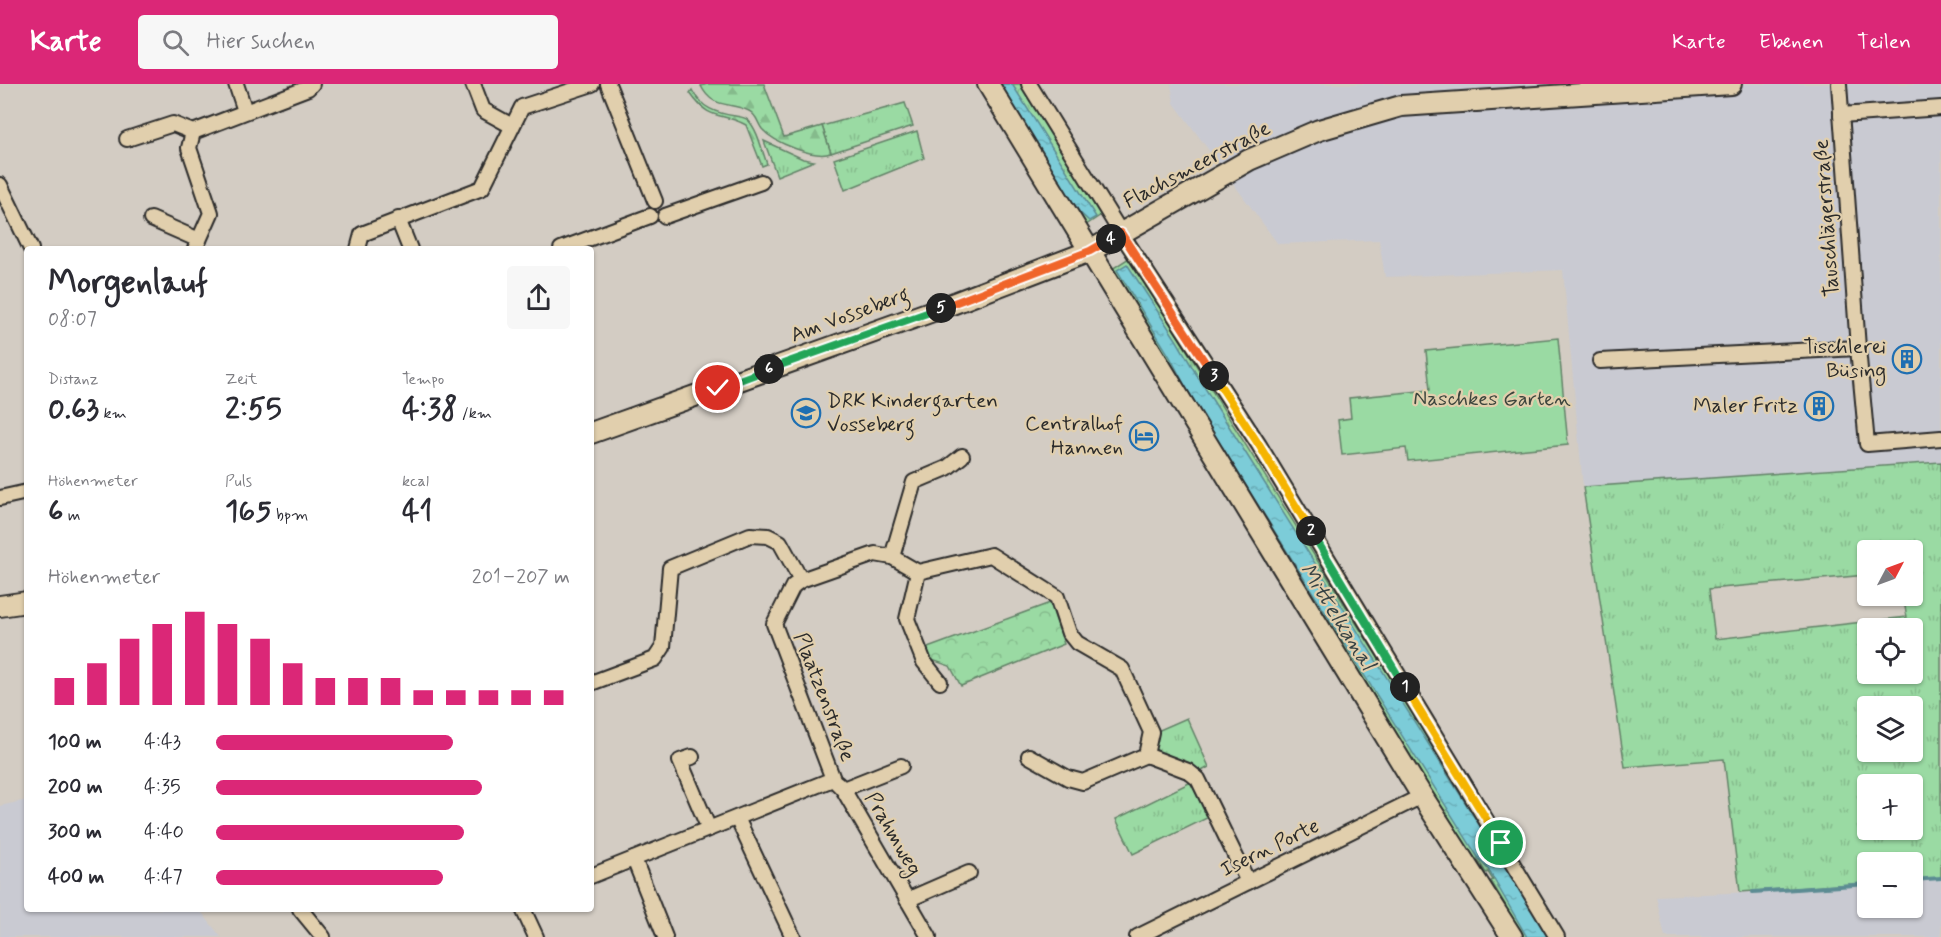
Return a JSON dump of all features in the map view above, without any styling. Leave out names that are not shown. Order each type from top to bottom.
[{"type":"street","points":[[236,84],[245,111]]},
{"type":"street","points":[[127,139],[173,124],[192,132],[308,88],[312,84]]},
{"type":"street","points":[[473,84],[483,110],[512,126]]},
{"type":"street","points":[[359,246],[362,234],[482,188],[522,107],[592,84]]},
{"type":"street","points":[[608,84],[655,201]]},
{"type":"street","points":[[988,84],[1259,445],[1557,937]]},
{"type":"street","points":[[1029,84],[1107,242],[1422,796],[1512,937]]},
{"type":"street","name":"Flachsmeerstraße","points":[[1107,242],[1249,160],[1319,130],[1401,106],[1731,84]]},
{"type":"street","name":"Tauschlägerstraße","points":[[1839,84],[1858,348],[1868,444],[1941,438]]},
{"type":"street","points":[[1841,115],[1941,108]]},
{"type":"street","points":[[151,219],[197,244],[211,213],[189,148],[192,132]]},
{"type":"street","points":[[569,246],[650,216],[658,220],[761,182]]},
{"type":"street","points":[[0,185],[30,246]]},
{"type":"street","points":[[650,216],[649,206],[655,201]]},
{"type":"street","points":[[655,201],[664,203],[667,212],[665,216]]},
{"type":"street","points":[[398,219],[409,246]]},
{"type":"street","name":"Am Vosseberg","points":[[594,432],[944,307],[1107,242]]},
{"type":"street","points":[[1600,361],[1858,348]]},
{"type":"street","points":[[892,557],[914,482],[947,468],[962,456]]},
{"type":"street","points":[[0,498],[24,493]]},
{"type":"street","points":[[594,682],[654,658],[663,647],[670,568],[750,535],[768,536],[780,542],[801,580],[875,554],[892,557],[918,572],[991,555],[1058,597],[1069,633],[1077,643],[1122,669],[1151,732],[1146,755]]},
{"type":"street","points":[[918,572],[907,619],[924,662],[940,682]]},
{"type":"street","name":"Plaatzenstraße","points":[[801,580],[793,586],[774,624],[838,784]]},
{"type":"street","points":[[0,606],[24,602]]},
{"type":"street","points":[[1029,756],[1068,778],[1083,782],[1146,755],[1188,771],[1198,779],[1248,882]]},
{"type":"street","points":[[693,757],[680,761],[709,829]]},
{"type":"street","name":"Plaatzenstraße","points":[[594,875],[737,818],[838,784],[901,766]]},
{"type":"street","name":"Prahmweg","points":[[838,784],[929,937]]},
{"type":"street","name":"Isern Porte","points":[[1137,937],[1422,796]]},
{"type":"street","points":[[737,818],[793,937]]},
{"type":"street","points":[[634,859],[664,937]]},
{"type":"street","name":"Prahmweg","points":[[907,900],[969,873]]},
{"type":"street","points":[[302,912],[323,937]]},
{"type":"street","points":[[524,912],[536,937]]},
{"type":"shaded area","points":[[1171,84],[1941,84],[1941,462],[1583,487],[1563,270],[1385,277],[1379,240],[1278,244],[1174,103]]},
{"type":"shaded area","points":[[24,801],[24,912],[201,912],[221,937],[0,937],[0,806]]},
{"type":"shaded area","points":[[1941,878],[1941,937],[1665,937],[1656,896],[1857,885],[1857,918],[1923,918],[1923,879]]},
{"type":"green space","points":[[707,84],[764,84],[784,137],[822,126],[831,153],[805,152],[776,140],[762,129],[752,113],[711,99],[701,86]]},
{"type":"green space","points":[[992,84],[1022,84],[1101,215],[1086,225],[1081,219]]},
{"type":"green space","points":[[692,90],[710,109],[748,120],[757,135],[767,164],[762,166],[746,125],[710,113],[697,102],[690,93]]},
{"type":"green space","points":[[905,103],[913,126],[831,153],[822,126]]},
{"type":"green space","points":[[917,131],[924,158],[845,190],[834,159]]},
{"type":"green space","points":[[764,141],[803,159],[814,161],[777,176]]},
{"type":"green space","points":[[1129,258],[1554,937],[1522,937],[1503,908],[1506,906],[1491,881],[1493,880],[1477,859],[1474,860],[1209,435],[1112,269]]},
{"type":"green space","name":"Naschkes Garten","points":[[1558,338],[1568,445],[1408,461],[1406,448],[1342,455],[1338,420],[1351,418],[1349,398],[1430,390],[1426,351]]},
{"type":"green space","points":[[1941,462],[1941,878],[1923,879],[1923,852],[1857,852],[1857,884],[1740,892],[1724,759],[1625,767],[1583,487]],"holes":[[[1857,540],[1923,540],[1923,606],[1905,606],[1907,617],[1898,618],[1923,618],[1923,684],[1857,684],[1857,623],[1715,639],[1709,589],[1857,576]]]},
{"type":"green space","points":[[1050,603],[1064,644],[961,686],[950,666],[929,659],[925,649]]},
{"type":"green space","points":[[1187,718],[1209,767],[1200,772],[1193,765],[1153,749],[1155,732]]},
{"type":"green space","points":[[1191,782],[1209,817],[1133,854],[1116,819]]},
{"type":"water","points":[[994,84],[1012,84],[1096,217],[1089,221],[1075,208]]},
{"type":"water","name":"Mittelkanal","points":[[1127,264],[1548,937],[1527,937],[1488,869],[1479,859],[1192,399],[1170,357],[1117,270]]},
{"type":"waterway","points":[[1923,879],[1941,878]]},
{"type":"waterway","points":[[1753,892],[1857,885]]},
{"type":"place","name":"Tischlerei Büsing","points":[[1907,359]]},
{"type":"place","name":"Maler Fritz","points":[[1819,406]]},
{"type":"place","name":"DRK Kindergarten Vosseberg","points":[[806,413]]},
{"type":"place","name":"Centralhof Hannen","points":[[1144,436]]},
{"type":"route","points":[[718,388],[944,307],[1090,251],[1121,233],[1259,445],[1501,843]]}]
